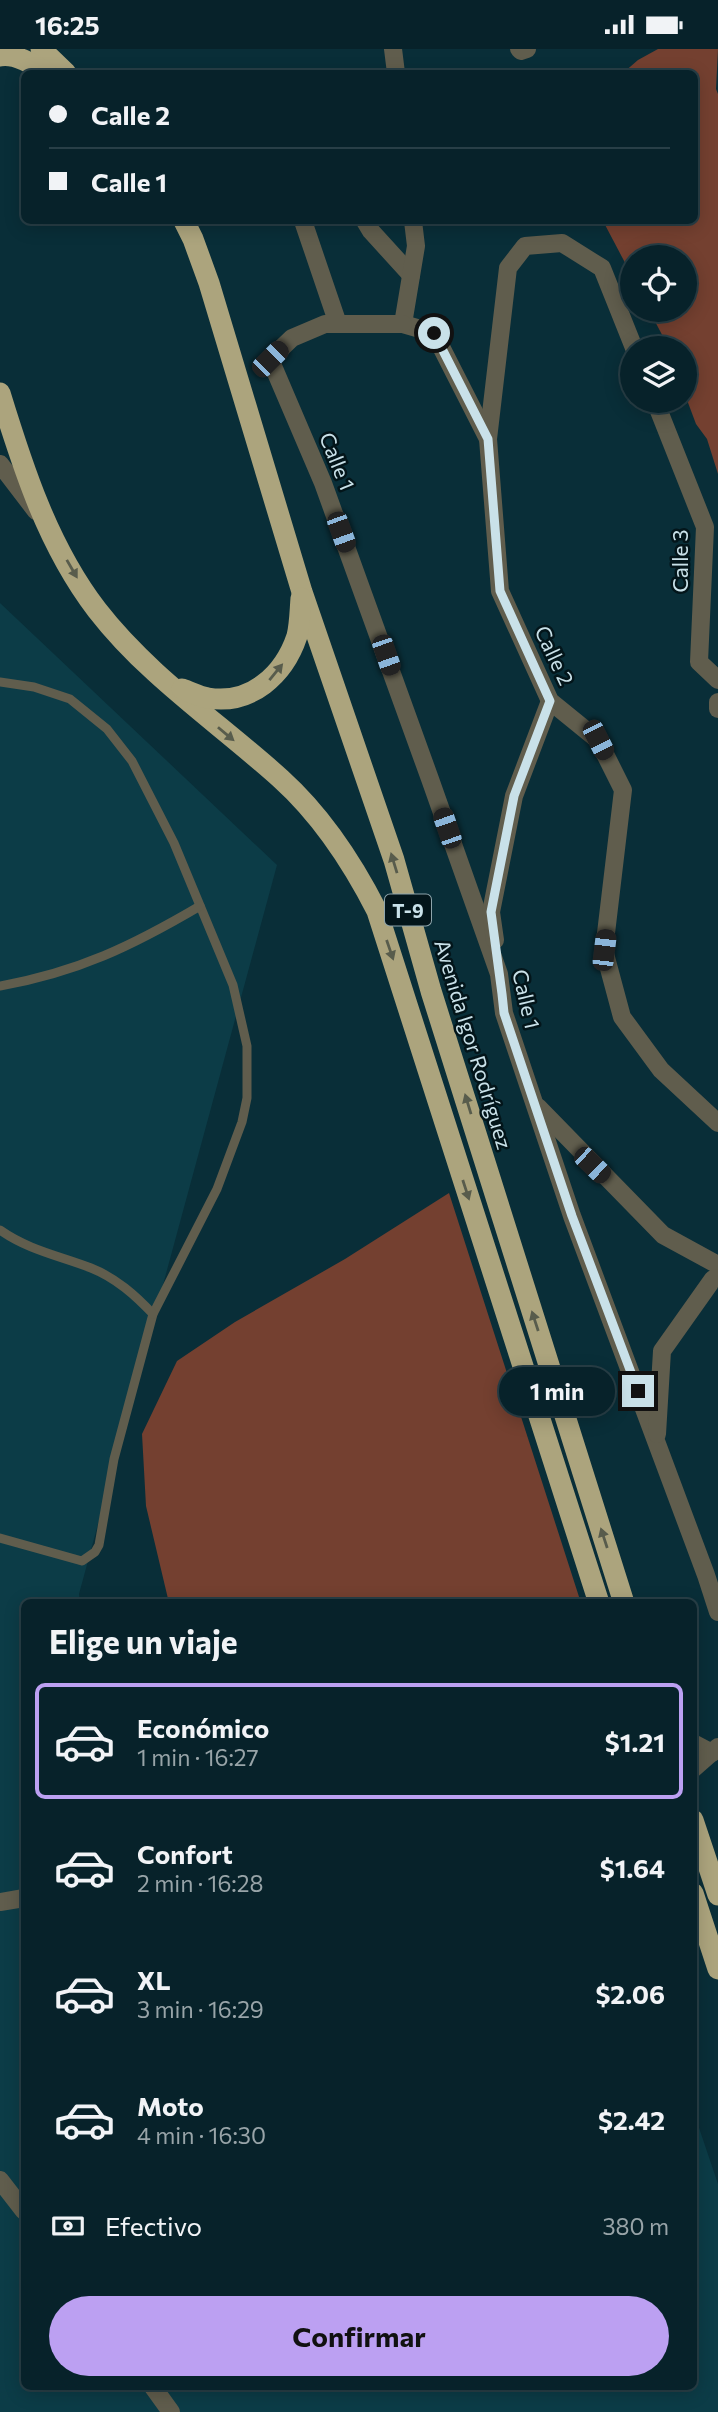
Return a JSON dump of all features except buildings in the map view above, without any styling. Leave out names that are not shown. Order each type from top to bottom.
[{"type":"highway","points":[[41,49],[62,70]]},
{"type":"highway","points":[[0,56],[8,54],[42,70]]},
{"type":"highway","name":"Avenida Igor Rodríguez","points":[[186,224],[209,282],[302,592],[394,860],[431,991],[623,1599]]},
{"type":"highway","name":"T-9","points":[[0,393],[22,468],[50,530],[96,609],[134,652],[303,801],[354,866],[377,911],[597,1599]]},
{"type":"highway","name":"T-9","points":[[171,685],[207,698],[233,699],[258,691],[286,659],[297,635],[302,592]]},
{"type":"highway","points":[[697,1832],[718,1895]]},
{"type":"highway","points":[[697,1905],[718,1969]]},
{"type":"street","points":[[393,49],[396,70]]},
{"type":"street","points":[[519,49],[527,49]]},
{"type":"street","points":[[304,224],[338,324]]},
{"type":"street","points":[[367,224],[411,275]]},
{"type":"street","points":[[403,324],[416,246],[413,224]]},
{"type":"street","points":[[488,439],[508,268],[526,246],[562,243],[602,268],[629,336]]},
{"type":"street","name":"Calle 2","points":[[270,359],[292,338],[325,324],[403,324],[434,333],[488,439],[500,591],[550,701],[598,740],[623,790],[604,950],[622,1017],[661,1070],[718,1123]]},
{"type":"street","name":"Calle 1","points":[[270,359],[323,483],[499,974],[504,1013],[572,1216],[718,1612]]},
{"type":"street","name":"Calle 3","points":[[660,413],[705,527],[699,662],[718,680]]},
{"type":"street","points":[[0,464],[50,530]]},
{"type":"street","points":[[499,974],[491,912],[514,796],[550,701]]},
{"type":"street","points":[[718,702],[718,709]]},
{"type":"street","points":[[534,1104],[663,1235],[718,1265]]},
{"type":"street","points":[[656,1441],[662,1352],[713,1279],[718,1278]]},
{"type":"street","points":[[697,1744],[715,1750]]},
{"type":"street","points":[[697,1766],[715,1750]]},
{"type":"street","points":[[0,1902],[21,1898]]},
{"type":"street","points":[[0,2181],[21,2207]]},
{"type":"street","points":[[155,2390],[171,2412]]},
{"type":"lane","points":[[0,683],[34,687],[70,699],[107,729],[126,752],[174,843],[233,985],[247,1046],[247,1098],[226,1167],[153,1314],[114,1459],[102,1538],[95,1552],[82,1561],[0,1538]]},
{"type":"lane","points":[[0,986],[41,979],[101,958],[133,944],[200,906]]},
{"type":"lane","points":[[0,1230],[35,1249],[106,1275],[139,1299],[153,1314]]},
{"type":"shaded area","points":[[658,49],[718,49],[718,474],[707,439],[692,413],[697,413],[697,336],[663,336],[655,322],[697,322],[697,245],[620,245],[620,253],[605,224],[698,224],[698,70],[626,70]]},
{"type":"shaded area","points":[[0,603],[277,865],[80,1599],[21,1599],[21,2390],[697,2390],[697,2122],[718,2184],[718,2412],[0,2412]]},
{"type":"shaded area","points":[[449,1193],[580,1599],[168,1599],[146,1506],[142,1434],[177,1361],[235,1322],[345,1259]]},
{"type":"route","points":[[434,333],[488,439],[500,591],[550,701],[514,796],[491,912],[504,1013],[572,1216],[638,1391]]}]
